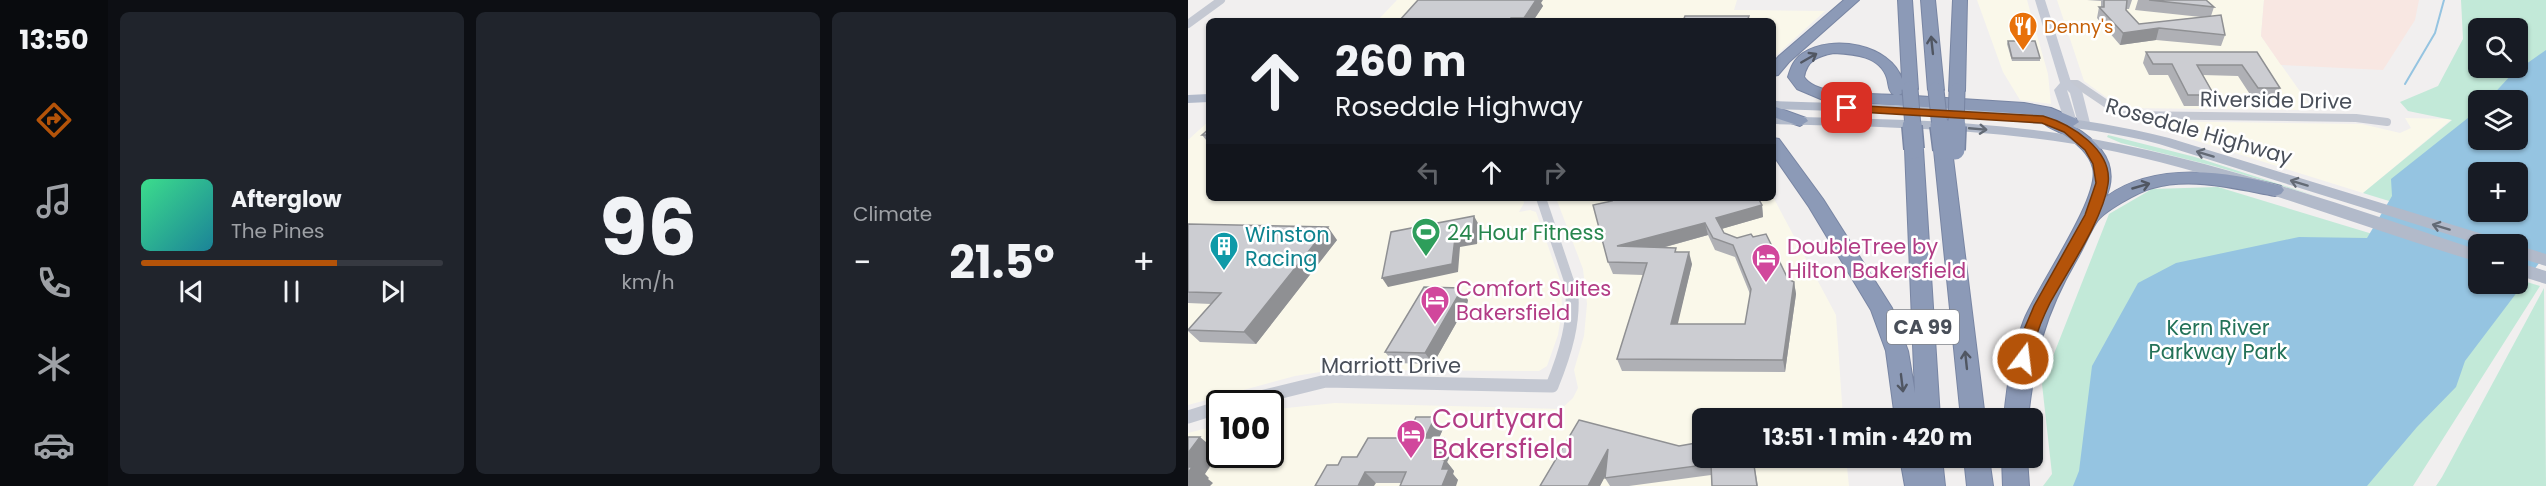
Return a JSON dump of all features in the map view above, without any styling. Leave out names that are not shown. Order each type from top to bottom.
[{"type":"highway","points":[[1776,68],[1852,0]]},
{"type":"highway","points":[[1904,90],[1905,0]]},
{"type":"highway","name":"CA 99","points":[[1928,0],[1936,90],[1948,155],[1971,408]]},
{"type":"highway","points":[[1948,155],[1957,91],[1960,0]]},
{"type":"highway","points":[[1904,90],[1887,65],[1874,56],[1857,50],[1840,49],[1821,52],[1806,57],[1796,69],[1796,77],[1802,86],[1823,95],[2045,111],[2077,129],[2095,156],[2103,174],[2092,215],[2041,306],[2027,339],[2019,378],[2017,408]]},
{"type":"highway","name":"CA 99","points":[[1904,90],[1919,235],[1928,408]]},
{"type":"highway","points":[[1776,112],[1800,120]]},
{"type":"highway","points":[[2043,128],[2077,129]]},
{"type":"highway","points":[[1776,147],[1816,203],[1881,308],[1897,351],[1905,408]]},
{"type":"highway","points":[[2092,215],[2132,188],[2170,180],[2227,182],[2275,190]]},
{"type":"highway","points":[[1915,468],[1918,486]]},
{"type":"highway","points":[[1931,468],[1932,486]]},
{"type":"highway","points":[[2015,468],[2016,486]]},
{"type":"main road","points":[[2040,0],[2066,84],[2060,90],[2077,129]]},
{"type":"main road","points":[[1188,90],[1206,91]]},
{"type":"main road","points":[[1188,99],[1206,98]]},
{"type":"main road","points":[[1188,105],[1206,106]]},
{"type":"main road","points":[[1776,105],[2043,128]]},
{"type":"main road","points":[[1776,120],[2043,128]]},
{"type":"main road","name":"Rosedale Highway","points":[[2077,129],[2133,152],[2275,190],[2336,202],[2468,237]]},
{"type":"main road","name":"Rosedale Highway","points":[[2077,129],[2138,134],[2336,202],[2468,252]]},
{"type":"main road","points":[[2528,254],[2546,260]]},
{"type":"main road","points":[[2528,272],[2546,278]]},
{"type":"street","points":[[1188,24],[1221,0]]},
{"type":"street","name":"Riverside Drive","points":[[2066,84],[2077,84],[2123,115],[2356,118],[2387,122]]},
{"type":"street","name":"Marriott Drive","points":[[1284,391],[1326,381],[1552,386],[1569,331],[1571,292],[1568,274],[1542,201]]},
{"type":"street","points":[[1188,417],[1206,411]]},
{"type":"shaded area","points":[[1397,0],[1737,0],[1734,10],[1825,11],[1776,55],[1776,18],[1380,18]]},
{"type":"shaded area","points":[[1977,0],[2027,0],[2048,74],[2051,104],[2020,100],[2003,72]]},
{"type":"shaded area","points":[[2057,0],[2264,0],[2261,36],[2313,110],[2121,108],[2084,81]]},
{"type":"shaded area","points":[[2264,0],[2419,0],[2415,20],[2383,70],[2281,65],[2261,36]]},
{"type":"shaded area","points":[[2405,118],[2452,119],[2363,193],[2152,127],[2143,121],[2362,124],[2400,133],[2411,128]]},
{"type":"shaded area","points":[[1206,124],[1206,201],[1524,201],[1519,212],[1530,210],[1536,212],[1561,283],[1562,309],[1558,335],[1547,366],[1539,371],[1333,370],[1295,376],[1243,390],[1206,390],[1206,400],[1188,405],[1188,140]]},
{"type":"shaded area","points":[[1557,201],[1775,201],[1836,315],[1842,408],[1692,408],[1692,468],[1847,468],[1849,486],[1188,486],[1188,433],[1206,428],[1206,468],[1284,468],[1284,408],[1335,403],[1561,409],[1573,398],[1578,388],[1574,370],[1584,336],[1587,304],[1583,269]]},
{"type":"green space","points":[[2461,0],[2546,0],[2546,249],[2528,243],[2528,234],[2497,234],[2363,193],[2452,120],[2408,111],[2400,102],[2438,86],[2463,39]]},
{"type":"green space","points":[[2108,135],[2195,157],[2316,196],[2214,166],[2121,143],[2107,137]]},
{"type":"green space","name":"Kern River Parkway Park","points":[[2218,187],[2468,263],[2468,294],[2528,294],[2528,282],[2540,286],[2413,486],[2043,486],[2052,474],[2042,384],[2109,214],[2152,189]]},
{"type":"green space","points":[[2544,288],[2546,486],[2436,486],[2442,477]]},
{"type":"water","name":"Kern River Parkway Park","points":[[2546,50],[2546,254],[2528,278],[2528,234],[2468,234],[2468,294],[2516,294],[2465,361],[2456,387],[2417,427],[2367,486],[2073,486],[2079,471],[2092,366],[2138,283],[2176,263],[2299,237],[2367,238],[2392,196],[2391,179],[2468,118],[2468,150],[2528,150],[2528,90],[2497,90],[2508,78],[2528,78],[2528,63]]},
{"type":"building","points":[[1418,0],[1536,0],[1524,18],[1402,18]]},
{"type":"building","points":[[2104,0],[2127,0],[2126,10],[2139,24],[2221,15],[2225,35],[2159,28],[2123,33],[2099,7],[2104,7]]},
{"type":"building","points":[[2149,0],[2206,0],[2214,7]]},
{"type":"building","points":[[1685,16],[1749,16],[1748,18],[1684,18]]},
{"type":"building","name":"Denny's","points":[[2008,41],[2035,41],[2040,58],[2012,58]]},
{"type":"building","points":[[2146,52],[2257,52],[2280,88],[2258,88],[2242,65],[2197,65],[2214,95],[2188,95],[2172,64],[2153,64]]},
{"type":"building","name":"DoubleTree by Hilton Bakersfield","points":[[1612,201],[1760,201],[1762,205],[1716,218],[1724,233],[1737,238],[1751,234],[1753,237],[1766,234],[1788,279],[1794,282],[1783,360],[1617,359],[1647,263],[1608,262],[1593,205]],"holes":[[[1705,223],[1713,238],[1733,245],[1751,289],[1745,324],[1671,324],[1689,252],[1675,252],[1676,248],[1617,246]]]},
{"type":"building","name":"24 Hour Fitness","points":[[1474,216],[1473,235],[1455,238],[1452,264],[1382,278],[1391,232]]},
{"type":"building","points":[[1188,224],[1328,227],[1244,332],[1188,330],[1221,293],[1188,292]]},
{"type":"building","points":[[1424,287],[1460,288],[1460,292],[1425,353],[1385,352]]},
{"type":"building","points":[[1416,417],[1435,417],[1425,438],[1444,438],[1434,460],[1445,460],[1442,469],[1449,469],[1442,486],[1400,486],[1406,472],[1365,472],[1358,486],[1315,486],[1327,465],[1338,465],[1342,457],[1357,457],[1368,438],[1406,438]]},
{"type":"building","points":[[1579,420],[1679,446],[1692,444],[1692,467],[1605,478],[1608,449],[1588,486],[1540,486]]},
{"type":"building","points":[[1188,437],[1200,437],[1188,453]]},
{"type":"building","points":[[1711,468],[1754,468],[1757,486],[1712,486]]},
{"type":"waterway","points":[[2405,84],[2435,33],[2444,0]]},
{"type":"place","name":"Denny's","points":[[2023,52]]},
{"type":"place","name":"24 Hour Fitness","points":[[1426,258]]},
{"type":"place","name":"Winston Racing","points":[[1224,272]]},
{"type":"place","name":"DoubleTree by Hilton Bakersfield","points":[[1766,284]]},
{"type":"place","name":"Comfort Suites Bakersfield","points":[[1435,326]]},
{"type":"place","name":"Courtyard Bakersfield","points":[[1411,460]]},
{"type":"route","points":[[1847,108],[2043,120],[2068,130],[2090,148],[2103,174],[2092,215],[2041,306],[2027,339],[2023,359]]}]
